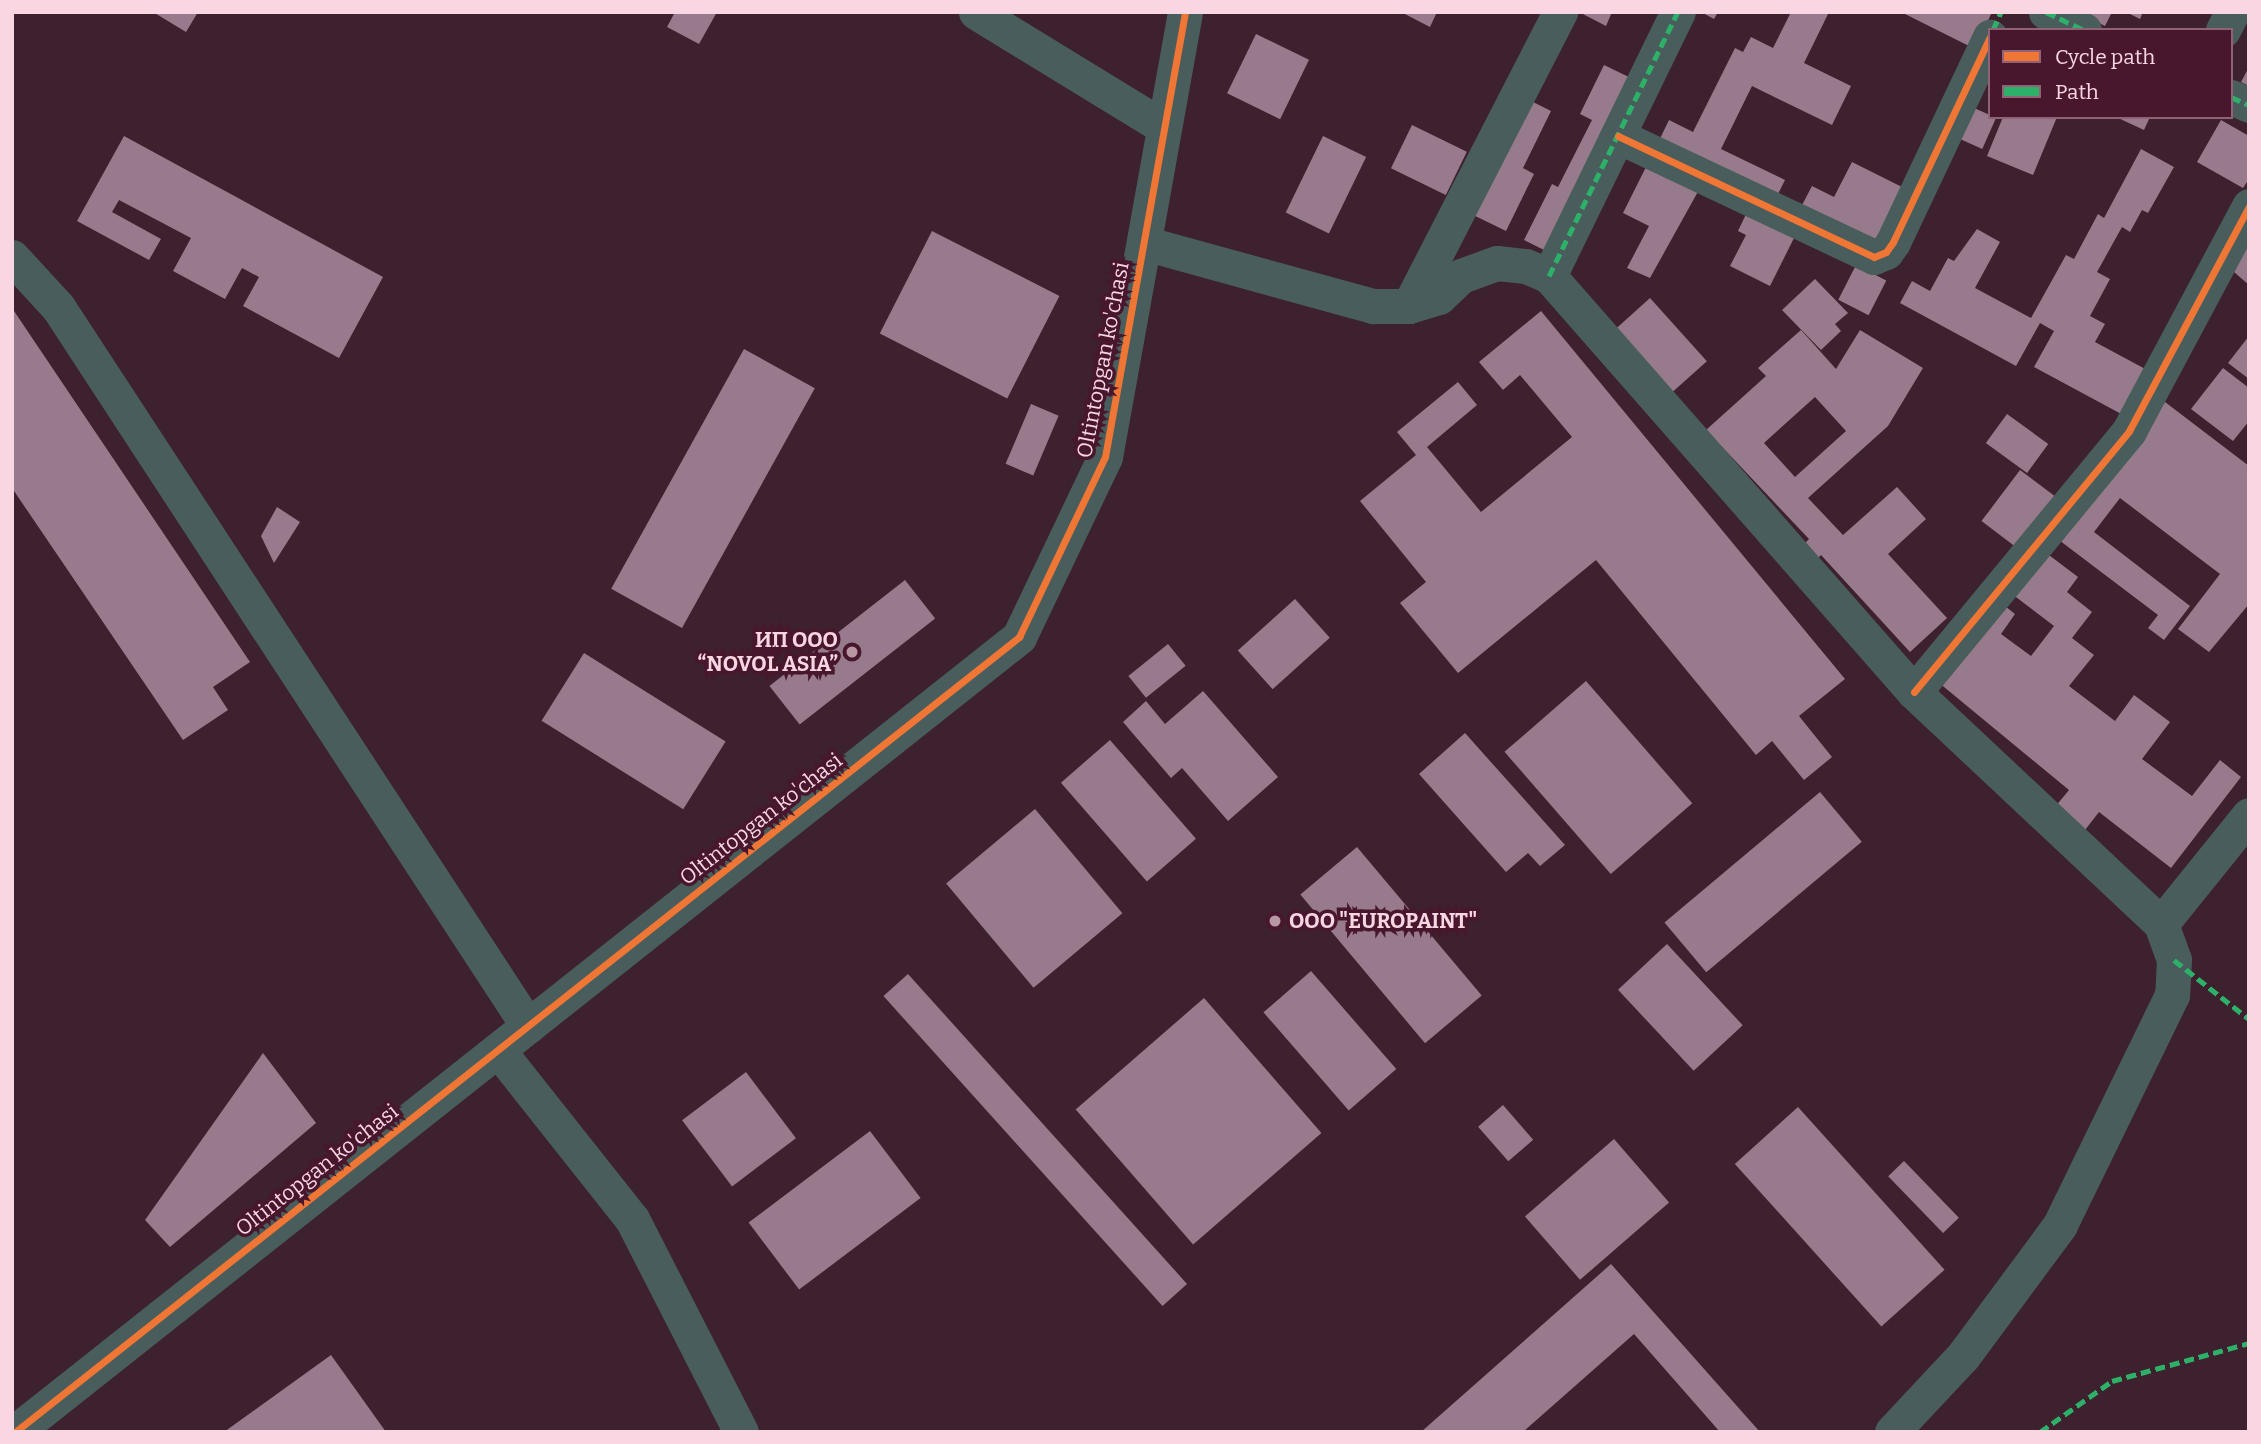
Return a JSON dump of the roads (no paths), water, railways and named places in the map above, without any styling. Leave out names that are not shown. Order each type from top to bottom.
[{"type":"street","points":[[975,12],[1164,128]]},
{"type":"street","name":"Oltintopgan ko'chasi","points":[[15,1432],[1019,637],[1105,457],[1185,12]]},
{"type":"street","points":[[1409,306],[1560,12]]},
{"type":"street","points":[[1549,276],[1678,12]]},
{"type":"street","points":[[1994,28],[2001,12]]},
{"type":"street","points":[[2046,12],[2080,28]]},
{"type":"street","points":[[2224,28],[2232,12]]},
{"type":"street","points":[[1618,136],[1874,257],[1886,252],[1893,242],[1988,41]]},
{"type":"street","points":[[2233,98],[2249,105]]},
{"type":"street","points":[[1914,692],[2129,431],[2249,206]]},
{"type":"street","points":[[1144,243],[1373,306],[1409,306],[1439,297],[1461,276],[1497,263],[1526,266],[1549,276],[1914,692],[2161,924],[2174,960],[2172,995],[2060,1225],[1963,1356],[1892,1432]]},
{"type":"street","points":[[12,257],[58,307],[528,1026]]},
{"type":"street","points":[[2161,924],[2249,815]]},
{"type":"street","points":[[498,1049],[632,1219],[741,1432]]},
{"type":"place","name":"ИП ООО “NOVOL ASIA”","points":[[852,652]]},
{"type":"place","name":"OOO \"EUROPAINT\"","points":[[1275,921]]}]
